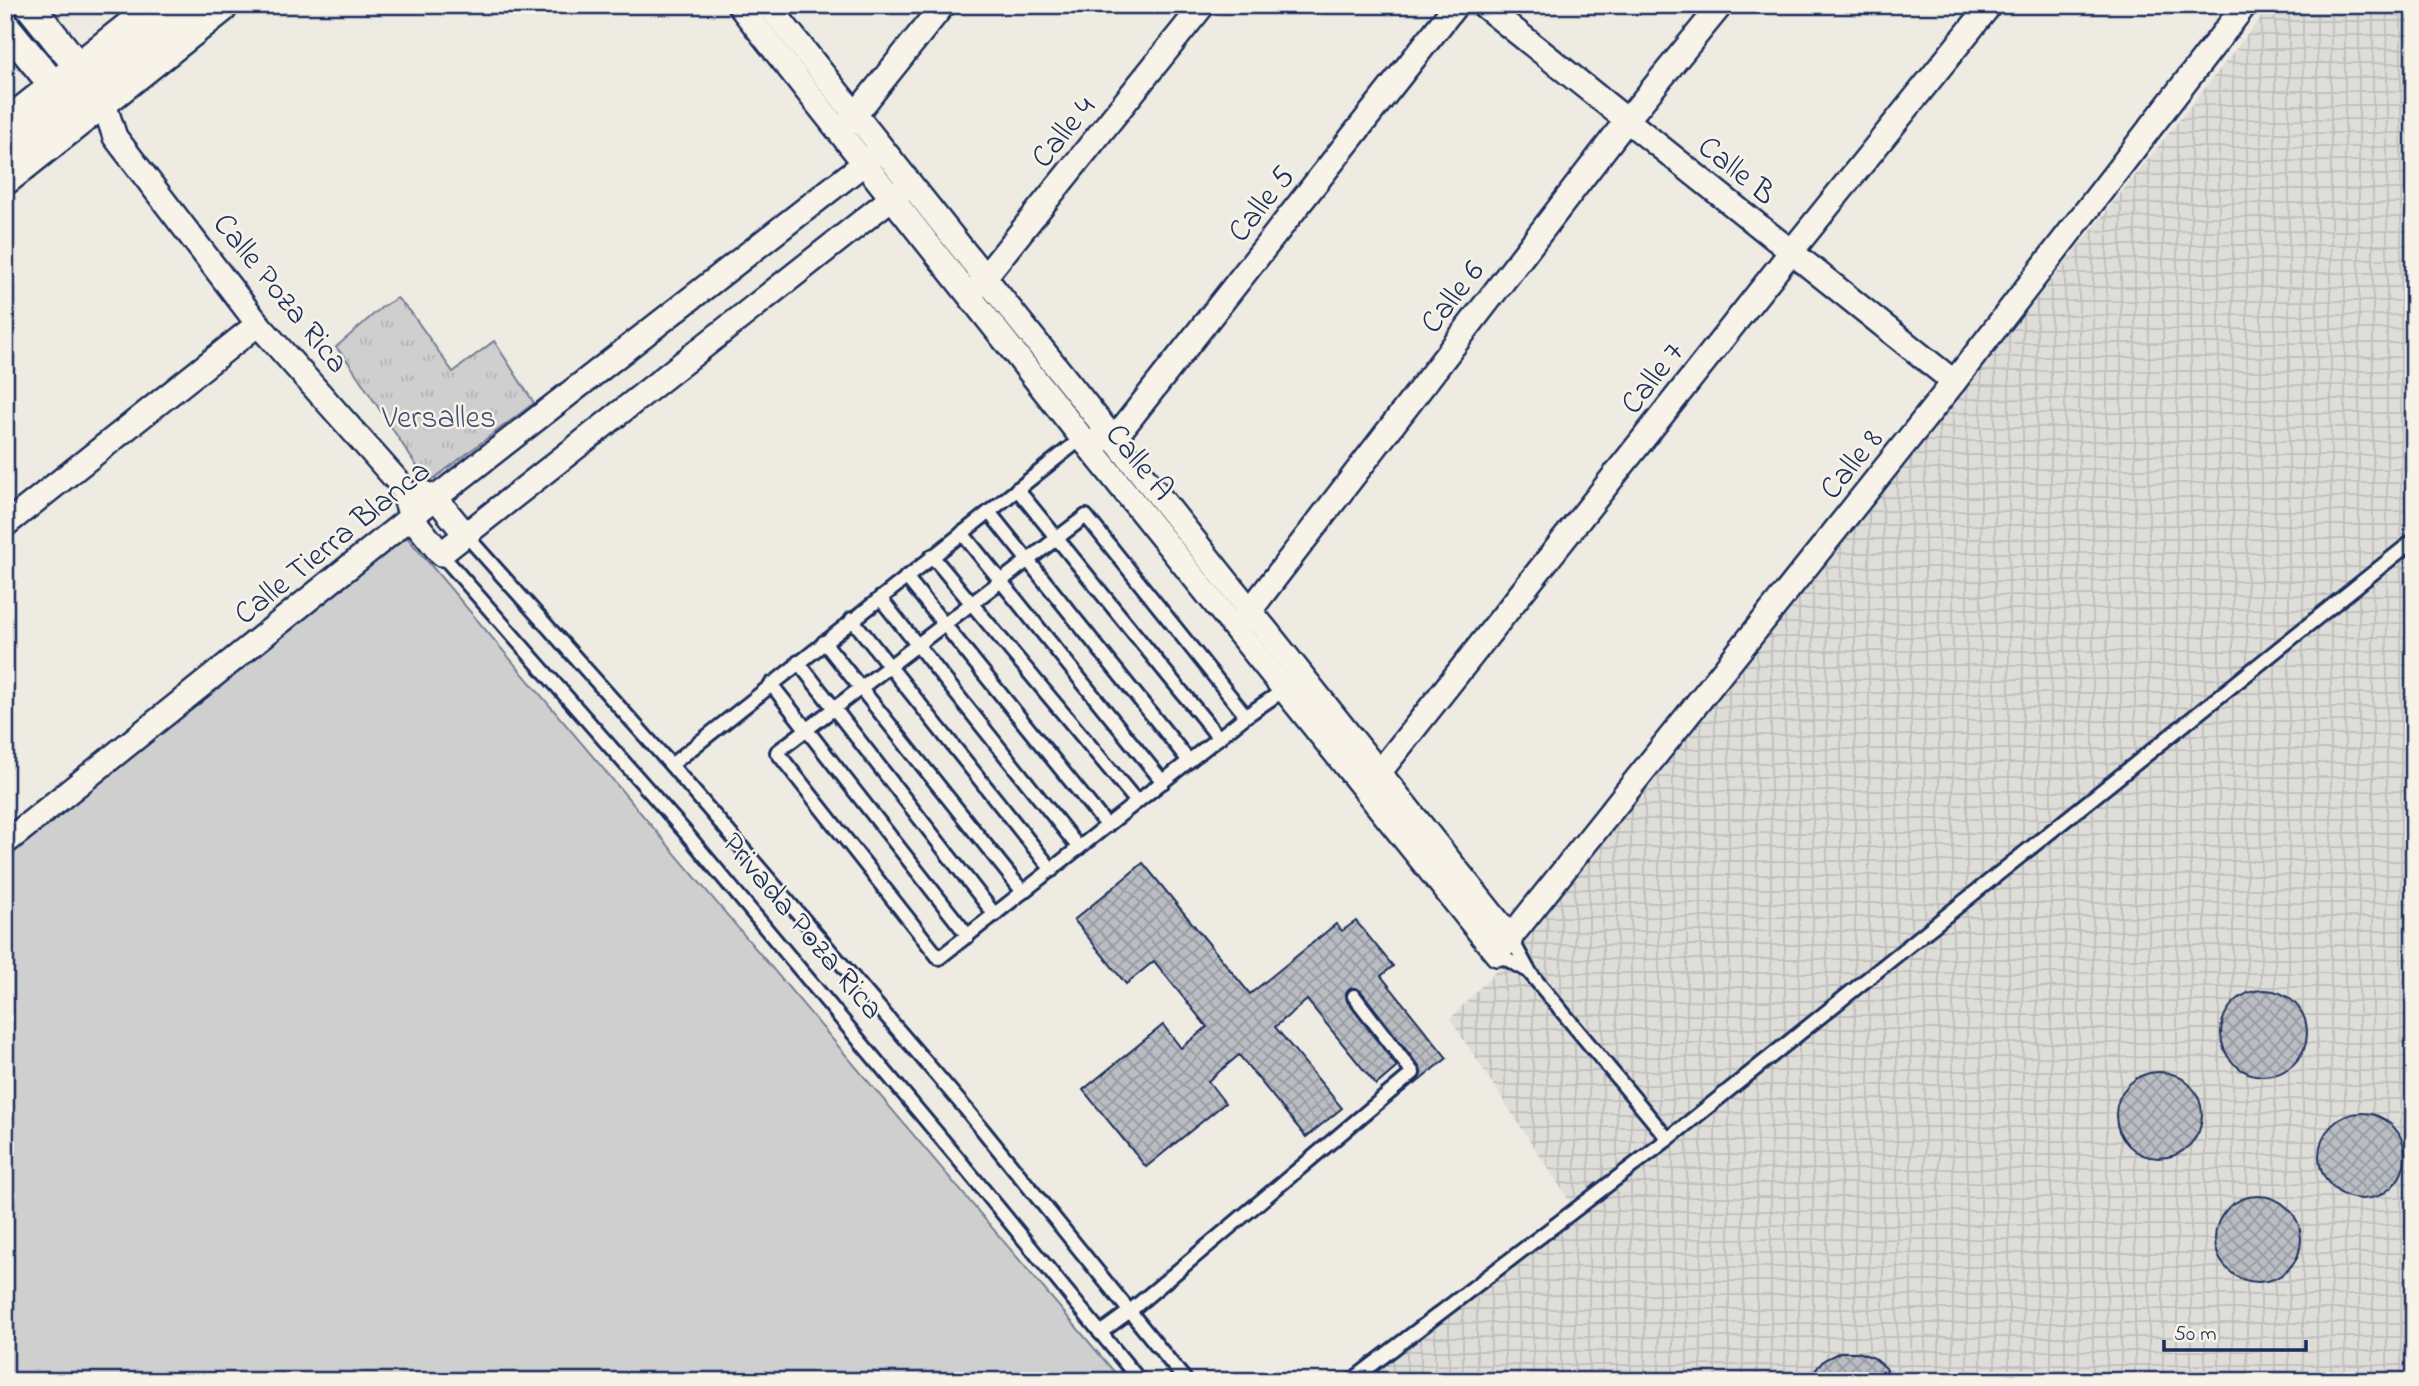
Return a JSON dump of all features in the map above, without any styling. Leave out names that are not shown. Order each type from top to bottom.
[{"type":"main road","points":[[5,175],[163,5]]},
{"type":"main road","points":[[5,130],[80,93],[219,5]]},
{"type":"street","name":"Calle Poza Rica","points":[[29,5],[80,93],[258,324],[401,485],[411,517]]},
{"type":"street","name":"Calle A","points":[[739,5],[1235,629],[1293,683]]},
{"type":"street","name":"Calle A","points":[[768,5],[1250,610],[1293,683],[1504,946]]},
{"type":"street","points":[[840,132],[943,5]]},
{"type":"street","name":"Calle 4","points":[[970,295],[1203,5]]},
{"type":"street","name":"Calle 5","points":[[1114,439],[1456,5]]},
{"type":"street","name":"Calle B","points":[[1483,5],[1954,382]]},
{"type":"street","name":"Calle 6","points":[[1235,629],[1627,120],[1721,5]]},
{"type":"street","name":"Calle 7","points":[[1371,782],[1990,5]]},
{"type":"street","name":"Calle 8","points":[[1504,946],[1954,382],[2245,5]]},
{"type":"street","name":"Calle Poza Rica","points":[[5,26],[80,93]]},
{"type":"street","name":"Calle Tierra Blanca","points":[[5,842],[435,497],[883,149]]},
{"type":"street","points":[[441,554],[911,183]]},
{"type":"street","points":[[5,524],[258,324]]},
{"type":"street","points":[[1082,438],[1114,439]]},
{"type":"street","name":"Calle Poza Rica","points":[[401,485],[435,497]]},
{"type":"street","points":[[435,497],[466,534]]},
{"type":"street","name":"Privada Poza Rica","points":[[411,517],[441,554]]},
{"type":"lane","points":[[671,765],[1082,438]]},
{"type":"lane","points":[[1017,489],[1219,738]]},
{"type":"lane","points":[[989,512],[1189,761]]},
{"type":"lane","points":[[1246,716],[1087,516],[777,752],[939,958],[1246,716],[1293,683]]},
{"type":"lane","points":[[962,533],[1163,782]]},
{"type":"lane","points":[[466,534],[671,765],[956,1097],[1186,1381]]},
{"type":"lane","points":[[1350,1381],[1668,1139],[2414,540]]},
{"type":"lane","name":"Privada Poza Rica","points":[[441,554],[695,844],[1140,1381]]},
{"type":"lane","points":[[932,556],[1137,803]]},
{"type":"lane","points":[[906,577],[1107,826]]},
{"type":"lane","points":[[880,598],[1079,848]]},
{"type":"lane","points":[[852,619],[1052,870]]},
{"type":"lane","points":[[824,642],[1023,892]]},
{"type":"lane","points":[[798,662],[995,915]]},
{"type":"lane","points":[[771,684],[968,936]]},
{"type":"lane","points":[[1504,946],[1530,973]]},
{"type":"lane","points":[[1504,946],[1530,973],[1668,1139]]},
{"type":"lane","points":[[1100,1332],[1130,1311],[1413,1073],[1354,996]]},
{"type":"shaded area","points":[[2271,5],[2414,5],[2414,1381],[1343,1381],[1572,1205],[1450,1019],[1527,938]]},
{"type":"green space","name":"Versalles","points":[[397,298],[410,311],[453,372],[494,341],[534,403],[428,483],[336,347],[382,307]]},
{"type":"green space","points":[[406,536],[1122,1381],[5,1381],[5,857]]},
{"type":"building","points":[[1143,863],[1250,994],[1336,924],[1342,931],[1356,921],[1393,966],[1381,976],[1447,1058],[1414,1085],[1421,1075],[1420,1068],[1361,991],[1352,988],[1346,993],[1347,1001],[1397,1067],[1376,1085],[1307,1000],[1275,1027],[1342,1108],[1306,1137],[1239,1055],[1208,1081],[1225,1103],[1146,1167],[1083,1090],[1163,1025],[1181,1048],[1207,1027],[1154,961],[1126,984],[1074,920]]},
{"type":"building","points":[[2256,990],[2272,990],[2295,1002],[2304,1016],[2307,1033],[2304,1050],[2295,1064],[2272,1076],[2256,1076],[2240,1069],[2228,1057],[2221,1041],[2221,1025],[2228,1009],[2240,997]]},
{"type":"building","points":[[2151,1072],[2167,1072],[2190,1084],[2199,1098],[2202,1115],[2199,1132],[2190,1146],[2167,1158],[2151,1158],[2135,1151],[2123,1139],[2116,1123],[2116,1107],[2123,1091],[2135,1079]]},
{"type":"building","points":[[2354,1113],[2370,1113],[2393,1125],[2402,1139],[2405,1156],[2402,1173],[2393,1187],[2370,1199],[2354,1199],[2338,1192],[2326,1180],[2319,1164],[2319,1148],[2326,1132],[2338,1120]]},
{"type":"building","points":[[2250,1196],[2266,1196],[2289,1208],[2298,1222],[2301,1239],[2298,1256],[2289,1270],[2266,1282],[2250,1282],[2234,1275],[2222,1263],[2215,1247],[2215,1231],[2222,1215],[2234,1203]]},
{"type":"building","points":[[1840,1352],[1858,1352],[1874,1358],[1886,1368],[1892,1381],[1806,1381],[1824,1360]]}]
